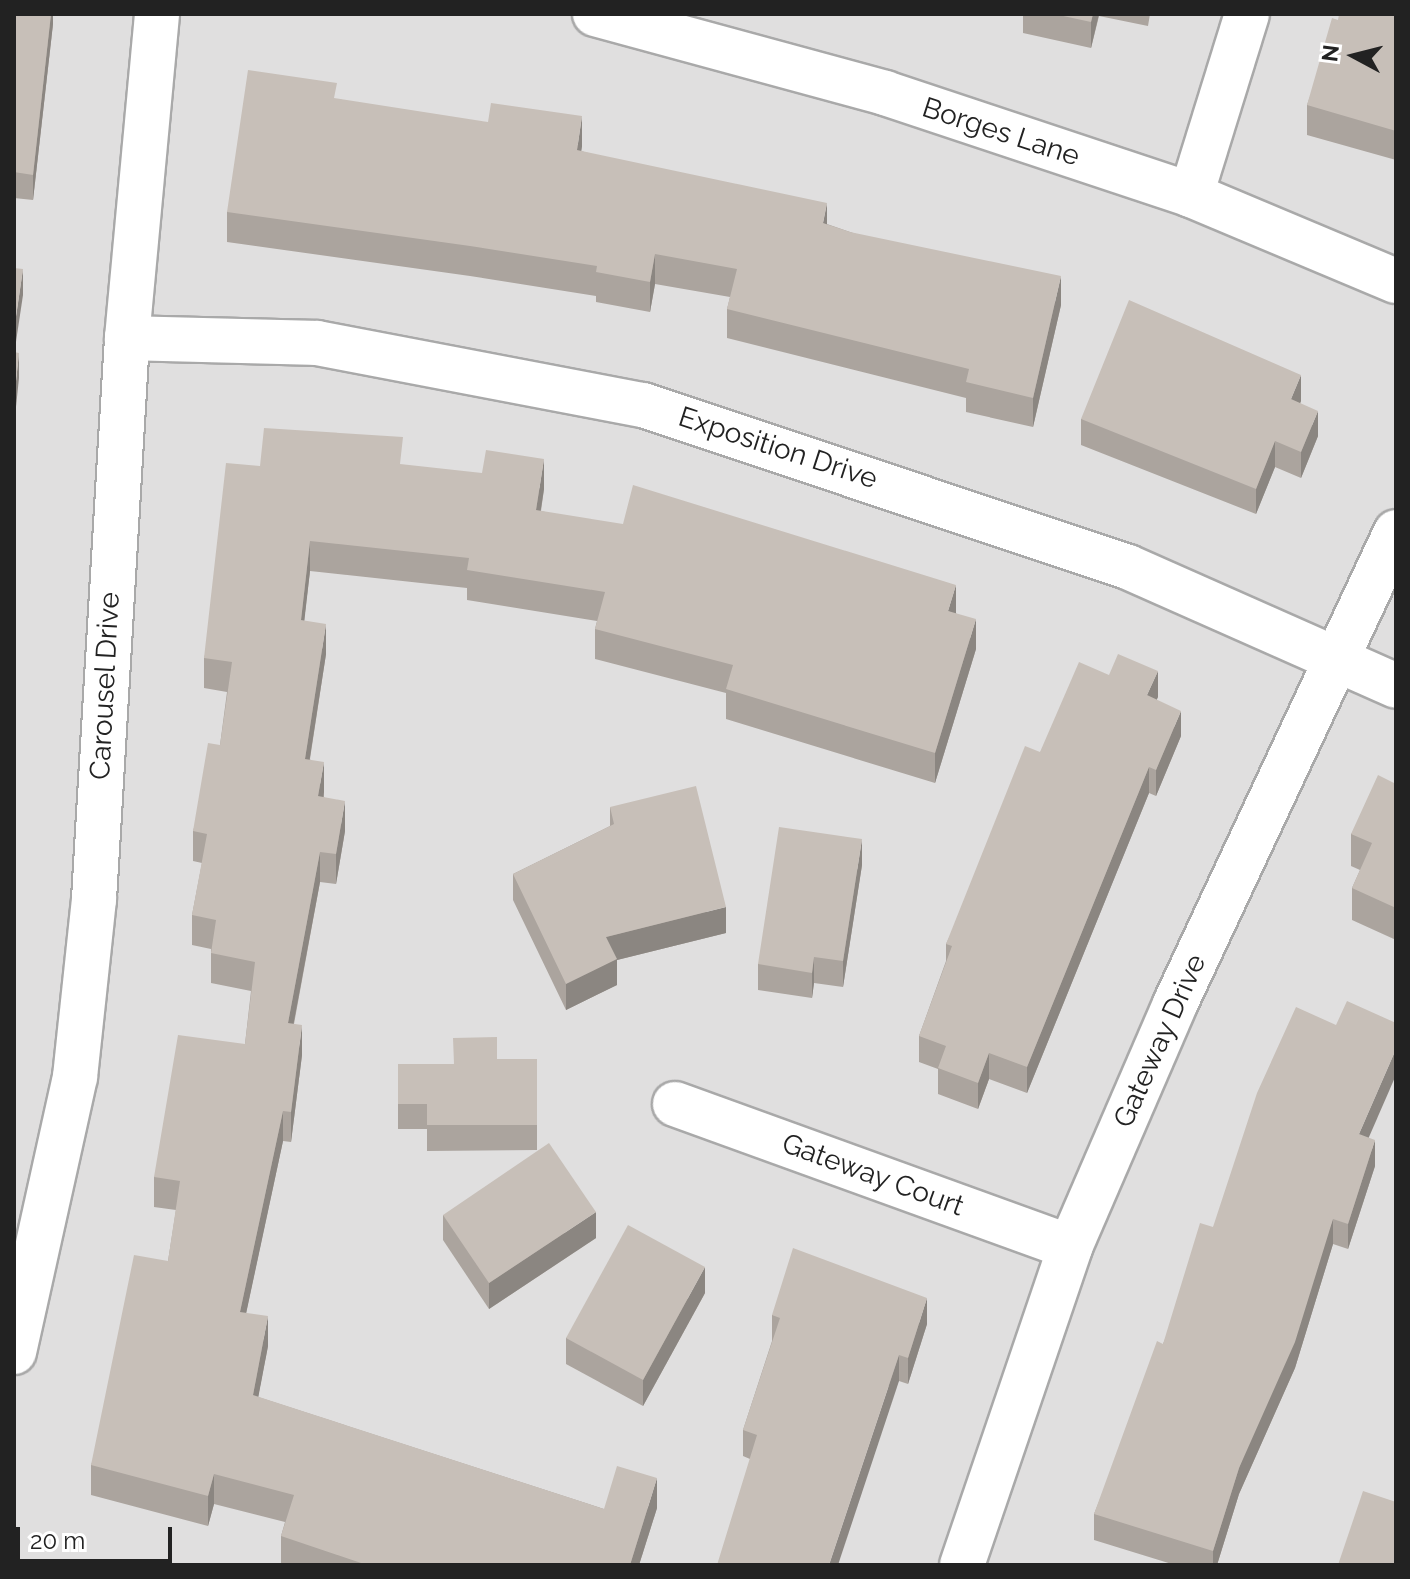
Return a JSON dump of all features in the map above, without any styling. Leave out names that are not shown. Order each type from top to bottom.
[{"type":"street","name":"Carousel Drive","points":[[14,1352],[75,1077],[94,899],[127,338],[157,14]]},
{"type":"street","name":"Borges Lane","points":[[595,14],[692,24],[1191,195],[1396,281]]},
{"type":"street","points":[[1191,195],[1247,14]]},
{"type":"street","name":"Exposition Drive","points":[[127,338],[317,343],[643,405],[1128,567],[1396,686]]},
{"type":"street","name":"Gateway Drive","points":[[962,1565],[1070,1247],[1396,532]]},
{"type":"street","name":"Gateway Court","points":[[675,1104],[1070,1247]]},
{"type":"shaded area","points":[[14,14],[1396,14],[1396,1565],[14,1565]]},
{"type":"building","points":[[14,14],[51,14],[33,175],[14,172]]},
{"type":"building","points":[[1054,14],[1093,14],[1091,22]]},
{"type":"building","points":[[1339,14],[1396,14],[1396,131],[1307,105],[1332,18],[1338,20]]},
{"type":"building","points":[[248,70],[337,83],[334,98],[488,122],[491,103],[582,116],[577,150],[827,203],[823,223],[850,232],[1061,276],[1033,398],[966,382],[969,369],[727,309],[737,269],[655,254],[650,282],[596,272],[597,266],[227,212]]},
{"type":"building","points":[[14,268],[23,269],[14,330]]},
{"type":"building","points":[[1129,300],[1301,375],[1291,399],[1318,411],[1301,452],[1275,441],[1256,489],[1081,419]]},
{"type":"building","points":[[14,352],[19,353],[14,400]]},
{"type":"building","points":[[264,428],[403,437],[400,464],[482,473],[486,450],[544,459],[536,510],[623,524],[633,485],[956,585],[948,611],[976,619],[935,753],[726,689],[733,665],[595,629],[605,592],[467,570],[469,558],[310,541],[301,620],[326,624],[305,759],[324,762],[318,796],[345,801],[336,854],[320,852],[288,1023],[302,1025],[291,1112],[283,1111],[240,1312],[268,1316],[253,1395],[604,1509],[617,1466],[657,1478],[630,1565],[367,1565],[281,1536],[294,1495],[214,1474],[208,1496],[91,1465],[134,1255],[168,1261],[180,1181],[154,1177],[178,1035],[245,1044],[255,962],[211,953],[216,920],[192,915],[207,834],[193,831],[208,743],[220,745],[232,662],[204,658],[226,463],[260,466]]},
{"type":"building","points":[[1118,654],[1158,671],[1147,695],[1181,711],[1156,770],[1149,767],[1027,1067],[989,1053],[978,1083],[938,1068],[946,1046],[919,1036],[952,946],[946,944],[1025,746],[1040,752],[1079,662],[1109,675]]},
{"type":"building","points":[[1378,775],[1396,784],[1396,908],[1352,888],[1372,843],[1351,834]]},
{"type":"building","points":[[696,786],[726,907],[606,937],[617,959],[566,984],[513,874],[614,824],[610,807]]},
{"type":"building","points":[[779,827],[862,839],[843,961],[814,957],[812,973],[758,964]]},
{"type":"building","points":[[1347,1001],[1396,1023],[1396,1049],[1359,1134],[1375,1140],[1348,1224],[1333,1219],[1295,1342],[1239,1468],[1213,1551],[1094,1514],[1157,1341],[1163,1344],[1200,1223],[1213,1227],[1257,1093],[1296,1007],[1336,1025]]},
{"type":"building","points":[[497,1037],[497,1059],[537,1059],[537,1125],[427,1125],[427,1104],[398,1104],[398,1064],[454,1064],[453,1038]]},
{"type":"building","points":[[549,1143],[596,1212],[489,1283],[443,1215]]},
{"type":"building","points":[[628,1225],[705,1267],[643,1380],[566,1338]]},
{"type":"building","points":[[793,1248],[927,1298],[908,1358],[899,1355],[829,1565],[717,1565],[757,1435],[743,1430],[780,1318],[772,1315]]},
{"type":"building","points":[[1363,1491],[1396,1502],[1396,1565],[1338,1565]]}]
